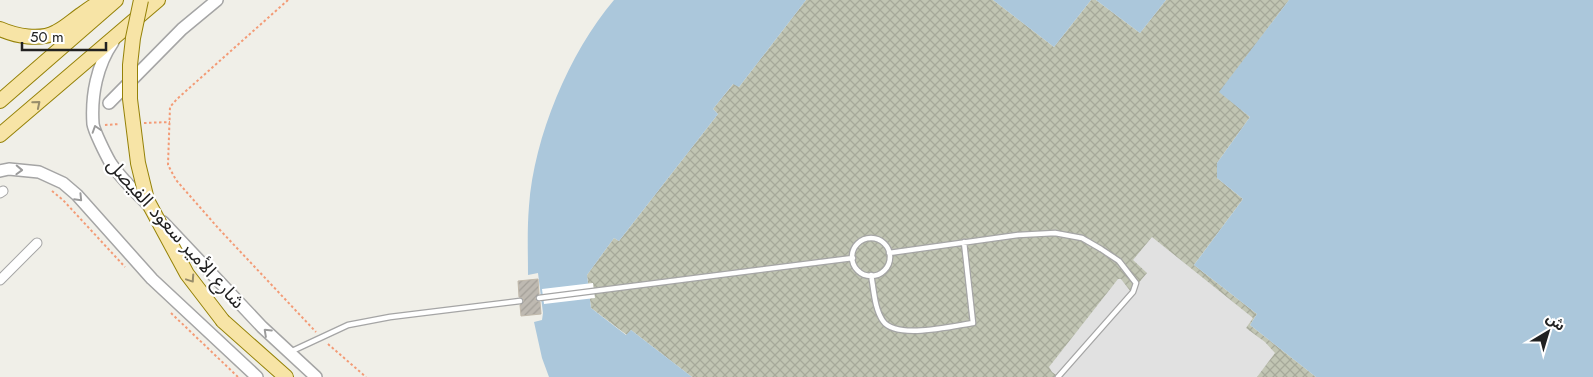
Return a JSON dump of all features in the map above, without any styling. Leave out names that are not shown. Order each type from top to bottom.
[{"type":"main road","points":[[0,29],[17,35],[47,36],[56,33],[98,3],[109,0]]},
{"type":"main road","points":[[0,101],[116,0]]},
{"type":"main road","points":[[141,0],[133,38],[130,65],[130,99],[138,163],[147,200],[187,274],[223,320],[286,377]]},
{"type":"main road","points":[[0,135],[158,0]]},
{"type":"street","points":[[109,102],[182,29],[217,0]]},
{"type":"street","name":"شارع الأمير سعود الفيصل","points":[[117,36],[101,65],[94,98],[93,125],[110,162],[122,178],[206,269],[262,327],[316,377]]},
{"type":"street","points":[[0,171],[9,169],[39,172],[63,183],[78,195],[152,279],[257,377]]},
{"type":"street","points":[[0,280],[37,243]]},
{"type":"lane","points":[[890,253],[1018,234],[1055,233],[1082,238],[1119,261],[1136,283],[1132,292],[1058,377]]},
{"type":"lane","points":[[868,238],[880,240],[885,244],[890,253],[890,262],[887,268],[883,272],[871,276],[860,272],[853,258],[857,244],[868,238]]},
{"type":"lane","points":[[871,276],[876,302],[883,322],[896,329],[913,331],[973,323],[964,242]]},
{"type":"lane","points":[[540,298],[853,258]]},
{"type":"lane","points":[[289,352],[348,325],[382,318],[520,301]]},
{"type":"path","points":[[288,0],[176,99],[170,108],[168,165],[176,180],[219,230],[321,338],[366,377]]},
{"type":"shaded area","points":[[806,0],[993,0],[1054,47],[1091,0],[1096,0],[1140,33],[1166,0],[1289,0],[1220,92],[1250,117],[1217,163],[1217,178],[1243,199],[1194,265],[1257,314],[1250,325],[1316,377],[692,377],[631,330],[627,335],[591,308],[587,275],[614,238],[619,241],[718,114],[713,109],[734,83],[739,87]]},
{"type":"shaded area","points":[[1152,237],[1253,318],[1246,328],[1265,342],[1275,353],[1257,377],[1059,377],[1052,372],[1049,367],[1118,279],[1121,279],[1131,292],[1147,273],[1133,260]]},
{"type":"water","points":[[614,0],[806,0],[739,87],[733,84],[713,109],[718,114],[619,241],[614,238],[587,275],[591,308],[626,335],[631,330],[692,377],[549,377],[542,358],[534,322],[542,320],[543,313],[538,273],[528,275],[529,206],[538,152],[556,97],[569,70],[582,45]]},
{"type":"water","points":[[993,0],[1091,0],[1054,47]]},
{"type":"water","points":[[1096,0],[1166,0],[1140,33]]},
{"type":"water","points":[[1289,0],[1593,0],[1593,377],[1316,377],[1250,325],[1257,314],[1194,265],[1243,199],[1217,178],[1217,163],[1250,117],[1219,92]]},
{"type":"pier","points":[[593,283],[595,298],[544,304],[542,289]]},
{"type":"building","points":[[538,279],[539,294],[535,298],[536,301],[540,302],[541,314],[521,316],[520,305],[524,301],[523,298],[519,297],[518,281]]}]
